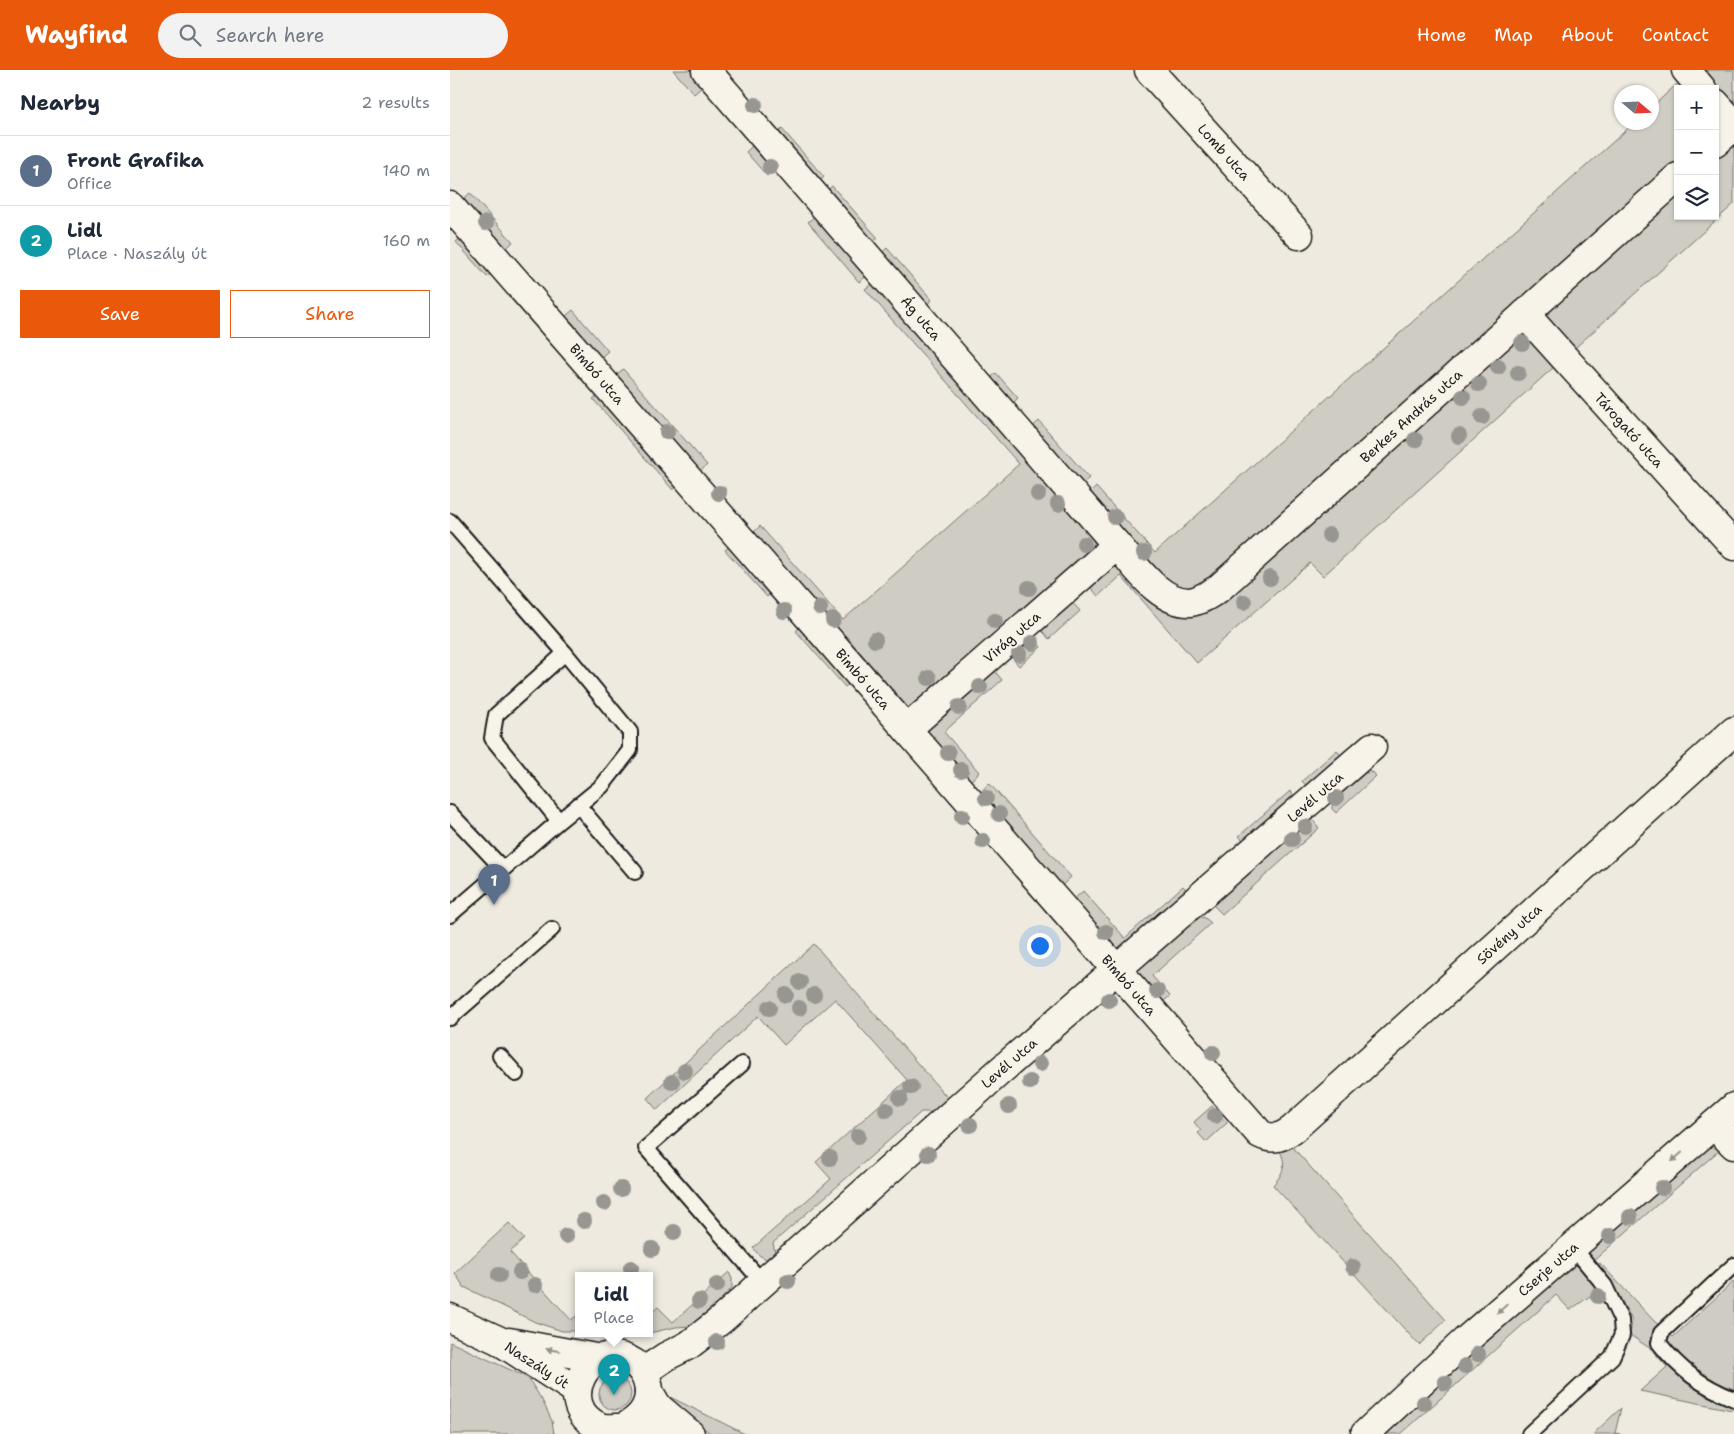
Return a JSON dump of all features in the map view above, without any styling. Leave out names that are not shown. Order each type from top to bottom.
[{"type":"street","name":"Ág utca","points":[[706,70],[1136,566]]},
{"type":"street","name":"Lomb utca","points":[[1149,70],[1299,235]]},
{"type":"street","points":[[1686,70],[1699,85]]},
{"type":"street","points":[[1719,108],[1734,125],[1719,139]]},
{"type":"street","name":"Berkes András utca","points":[[1136,566],[1160,593],[1176,600],[1191,602],[1218,589],[1674,181]]},
{"type":"street","name":"Bimbó utca","points":[[450,206],[1260,1134],[1270,1139],[1283,1136]]},
{"type":"street","name":"Tárogató utca","points":[[1525,314],[1734,546]]},
{"type":"street","name":"Virág utca","points":[[907,729],[1117,545]]},
{"type":"street","name":"Sövény utca","points":[[1283,1136],[1734,731]]},
{"type":"street","name":"Levél utca","points":[[646,1382],[667,1356],[689,1345],[721,1320],[919,1142],[1372,747]]},
{"type":"street","name":"Cserje utca","points":[[1365,1434],[1465,1341],[1734,1107]]},
{"type":"street","points":[[1714,1125],[1734,1145]]},
{"type":"street","name":"Naszály út","points":[[450,1318],[498,1340],[577,1391]]},
{"type":"street","name":"Naszály út","points":[[498,1340],[601,1359],[619,1357],[636,1365],[658,1407],[690,1434]]},
{"type":"street","name":"Naszály út","points":[[601,1359],[592,1363],[579,1380],[577,1391],[578,1403],[583,1413],[591,1422],[602,1427],[613,1429],[624,1427],[660,1434]]},
{"type":"street","points":[[624,1427],[635,1422],[643,1414],[648,1403],[646,1382]]},
{"type":"lane","points":[[450,520],[565,653],[630,732],[630,750],[602,786],[559,820],[450,915]]},
{"type":"lane","points":[[559,820],[492,738],[496,714],[565,653]]},
{"type":"lane","points":[[578,805],[635,872]]},
{"type":"lane","points":[[450,813],[503,869]]},
{"type":"lane","points":[[455,1016],[552,929]]},
{"type":"lane","points":[[500,1056],[516,1074]]},
{"type":"lane","points":[[742,1064],[646,1148],[763,1283]]},
{"type":"lane","points":[[1529,1434],[1612,1357],[1622,1335],[1621,1320],[1605,1286],[1574,1247]]},
{"type":"lane","points":[[1734,1264],[1661,1333],[1659,1343],[1689,1375],[1712,1390],[1734,1399]]},
{"type":"shaded area","points":[[673,70],[695,70],[707,83],[694,94]]},
{"type":"shaded area","points":[[1692,70],[1734,70],[1734,204],[1719,218],[1719,85],[1676,85]]},
{"type":"shaded area","points":[[1674,87],[1674,220],[1716,220],[1323,576],[1310,563],[1197,663],[1121,576],[1098,596],[1088,584],[1108,566],[1087,496],[1096,487],[1155,553],[1626,130],[1659,130],[1659,101]]},
{"type":"shaded area","points":[[782,129],[824,177],[816,185],[774,136]]},
{"type":"shaded area","points":[[757,141],[776,168],[767,176],[746,152]]},
{"type":"shaded area","points":[[832,186],[878,238],[868,246],[823,194]]},
{"type":"shaded area","points":[[470,193],[513,242],[502,253],[459,203]]},
{"type":"shaded area","points":[[819,212],[872,272],[859,282],[808,222]]},
{"type":"shaded area","points":[[465,233],[496,269],[487,277],[456,242]]},
{"type":"shaded area","points":[[887,248],[932,300],[922,309],[877,257]]},
{"type":"shaded area","points":[[878,280],[1091,529],[1094,543],[1089,556],[912,712],[846,636],[841,638],[749,537],[760,526],[843,620],[1019,464],[865,289]]},
{"type":"shaded area","points":[[573,310],[608,351],[601,357],[571,321],[564,328],[559,322]]},
{"type":"shaded area","points":[[623,369],[707,465],[696,475],[612,379]]},
{"type":"shaded area","points":[[996,373],[1018,398],[1008,408],[986,382]]},
{"type":"shaded area","points":[[601,393],[680,484],[673,490],[593,399]]},
{"type":"shaded area","points":[[1039,421],[1089,478],[1079,487],[1028,431]]},
{"type":"shaded area","points":[[732,545],[774,591],[767,597],[725,550]]},
{"type":"shaded area","points":[[1070,600],[1080,611],[1049,639],[1039,627]]},
{"type":"shaded area","points":[[803,624],[853,680],[845,687],[796,631]]},
{"type":"shaded area","points":[[1030,635],[1041,647],[1019,666],[1009,654]]},
{"type":"shaded area","points":[[993,669],[1002,680],[944,732],[979,772],[970,782],[927,734],[928,729]]},
{"type":"shaded area","points":[[1337,750],[1344,760],[1310,790],[1302,781]]},
{"type":"shaded area","points":[[1373,772],[1376,776],[1336,813],[1332,809],[1332,802],[1365,773]]},
{"type":"shaded area","points":[[989,783],[1071,877],[1058,889],[981,802],[981,792]]},
{"type":"shaded area","points":[[1290,791],[1298,800],[1247,845],[1239,836]]},
{"type":"shaded area","points":[[1312,819],[1319,828],[1222,914],[1213,905]]},
{"type":"shaded area","points":[[1183,886],[1191,895],[1120,952],[1113,949],[1072,901],[1083,891],[1125,938]]},
{"type":"shaded area","points":[[1198,916],[1205,918],[1211,923],[1152,976],[1170,996],[1164,1001],[1156,1000],[1137,978],[1137,969]]},
{"type":"shaded area","points":[[814,944],[952,1103],[941,1112],[921,1112],[773,1243],[775,1252],[766,1259],[753,1248],[831,1179],[816,1162],[907,1080],[835,999],[784,1045],[758,1016],[657,1110],[647,1098]]},
{"type":"shaded area","points":[[1212,1106],[1227,1123],[1206,1142],[1198,1133],[1201,1131],[1194,1122]]},
{"type":"shaded area","points":[[1719,1141],[1724,1146],[1592,1262],[1588,1255],[1588,1248],[1709,1143]]},
{"type":"shaded area","points":[[1289,1143],[1446,1320],[1419,1345],[1273,1185],[1283,1169],[1280,1151]]},
{"type":"shaded area","points":[[509,1223],[524,1239],[510,1252],[571,1320],[575,1317],[575,1331],[562,1331],[535,1322],[464,1287],[455,1273]]},
{"type":"shaded area","points":[[1600,1263],[1654,1321],[1673,1337],[1734,1281],[1734,1407],[1732,1410],[1640,1391],[1667,1367],[1651,1349],[1630,1335],[1632,1320],[1620,1298],[1595,1267]]},
{"type":"shaded area","points":[[1574,1264],[1587,1273],[1600,1289],[1570,1310],[1556,1295],[1401,1434],[1377,1434]]},
{"type":"shaded area","points":[[729,1272],[732,1279],[732,1288],[692,1326],[653,1332],[653,1311],[658,1307],[673,1322]]},
{"type":"shaded area","points":[[450,1342],[528,1378],[542,1400],[552,1421],[554,1434],[450,1434]]},
{"type":"shaded area","points":[[615,1378],[621,1379],[626,1383],[630,1388],[630,1400],[626,1405],[621,1409],[615,1410],[609,1409],[604,1405],[600,1400],[599,1394],[600,1388],[604,1383],[609,1379]]},
{"type":"shaded area","points":[[664,1394],[745,1434],[712,1434],[669,1405]]},
{"type":"shaded area","points":[[1621,1408],[1615,1433],[1620,1434],[1593,1434]]},
{"type":"place","name":"Front Grafika","points":[[494,905]]},
{"type":"place","name":"Lidl","points":[[614,1395]]}]
